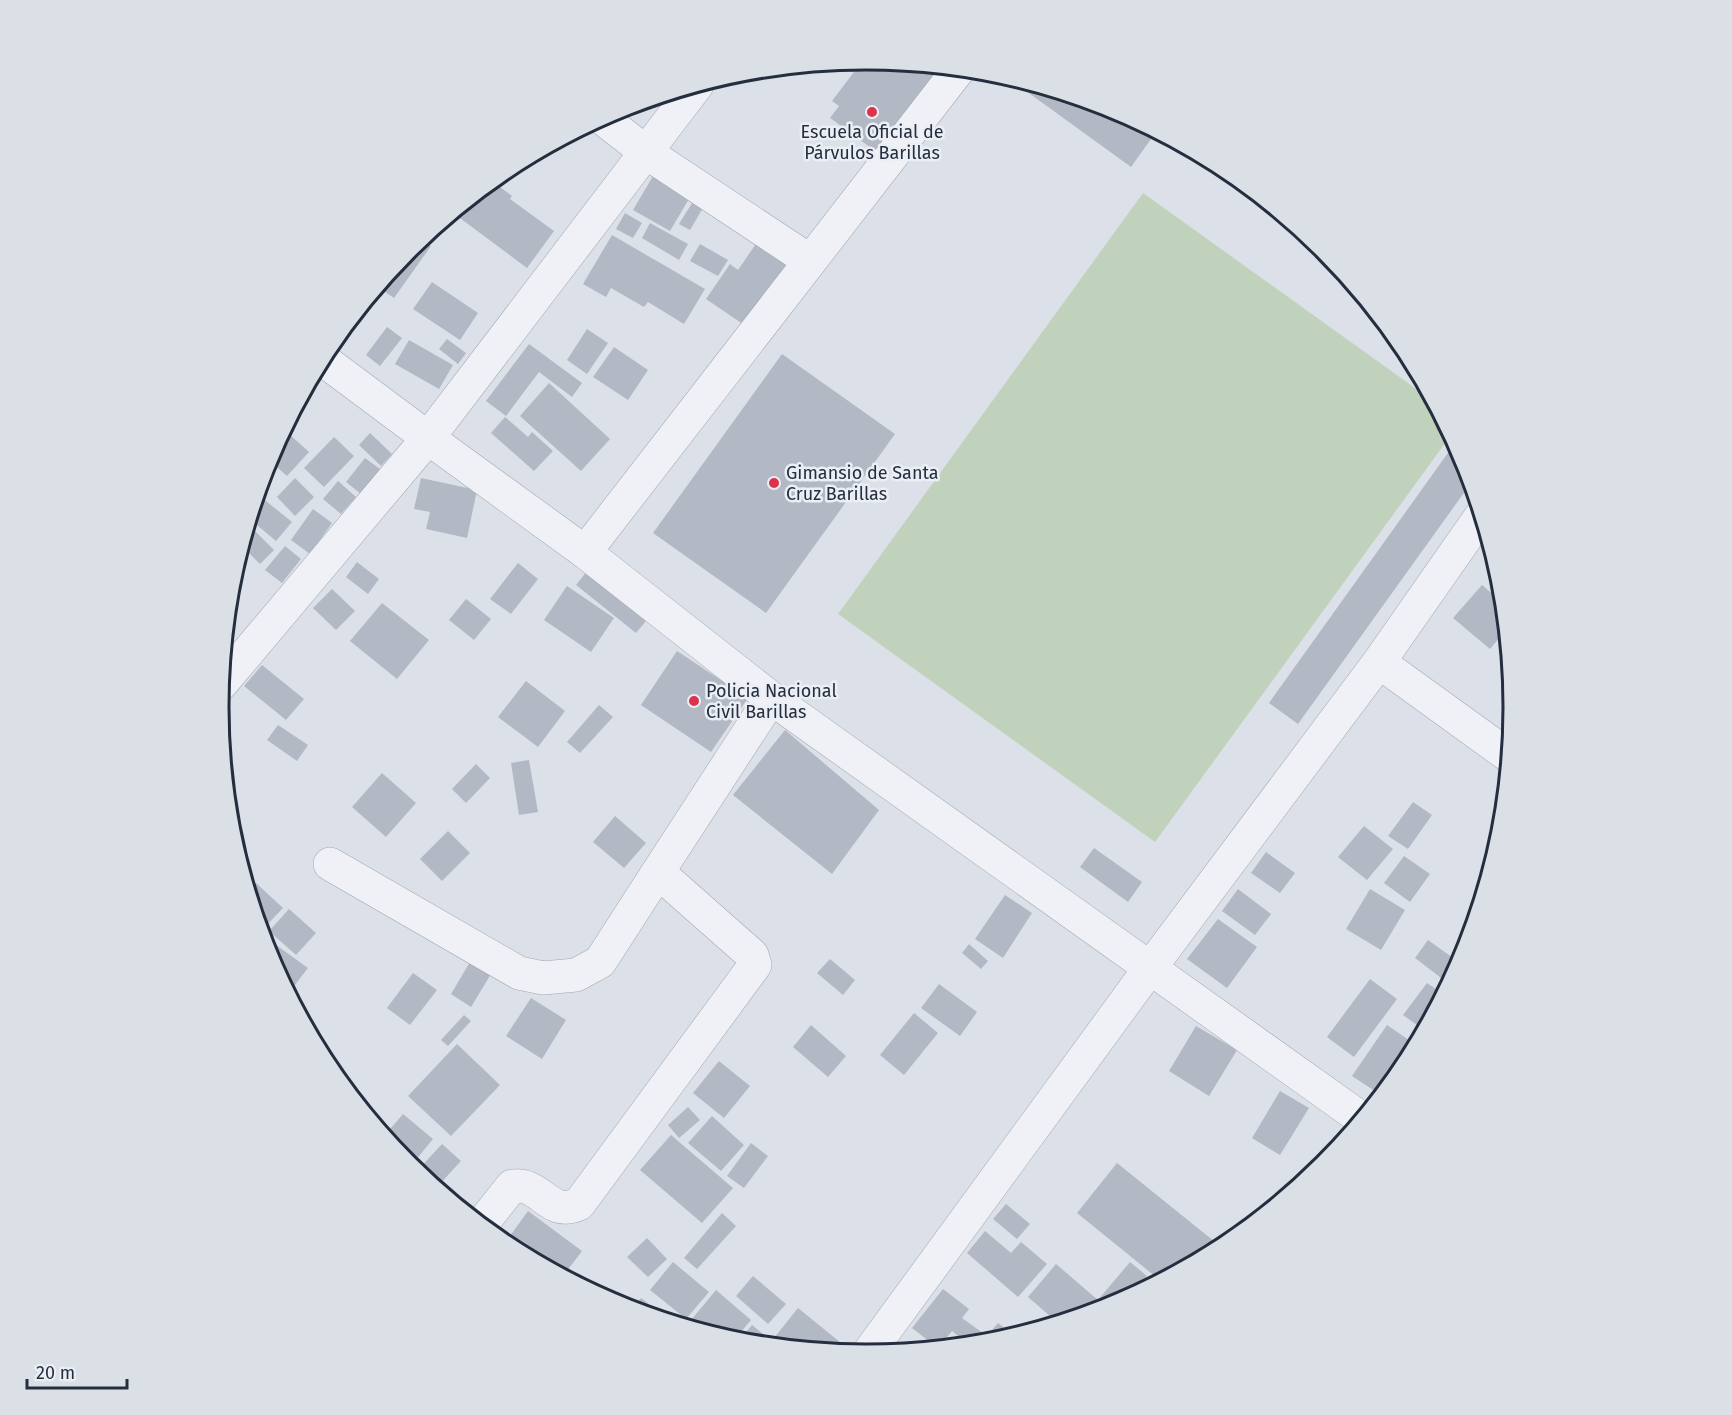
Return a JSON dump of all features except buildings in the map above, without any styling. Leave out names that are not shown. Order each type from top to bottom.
[{"type":"street","points":[[585,552],[953,77]]},
{"type":"street","points":[[230,674],[428,438],[690,95]]},
{"type":"street","points":[[610,124],[647,153],[810,261]]},
{"type":"street","points":[[329,365],[585,552],[771,698],[1356,1114]]},
{"type":"street","points":[[875,1344],[1150,968],[1379,662],[1475,524]]},
{"type":"street","points":[[1379,662],[1502,751]]},
{"type":"street","points":[[330,864],[519,973],[543,978],[576,975],[600,962],[771,698]]},
{"type":"street","points":[[486,1219],[512,1186],[529,1187],[561,1208],[570,1208],[579,1204],[754,965],[752,955],[658,872]]},
{"type":"green space","points":[[1143,193],[1419,391],[1445,443],[1155,842],[838,614]]},
{"type":"place","name":"Escuela Oficial de Párvulos Barillas","points":[[872,112]]},
{"type":"place","name":"Gimansio de Santa Cruz Barillas","points":[[774,483]]},
{"type":"place","name":"Policia Nacional Civil Barillas","points":[[694,701]]}]
